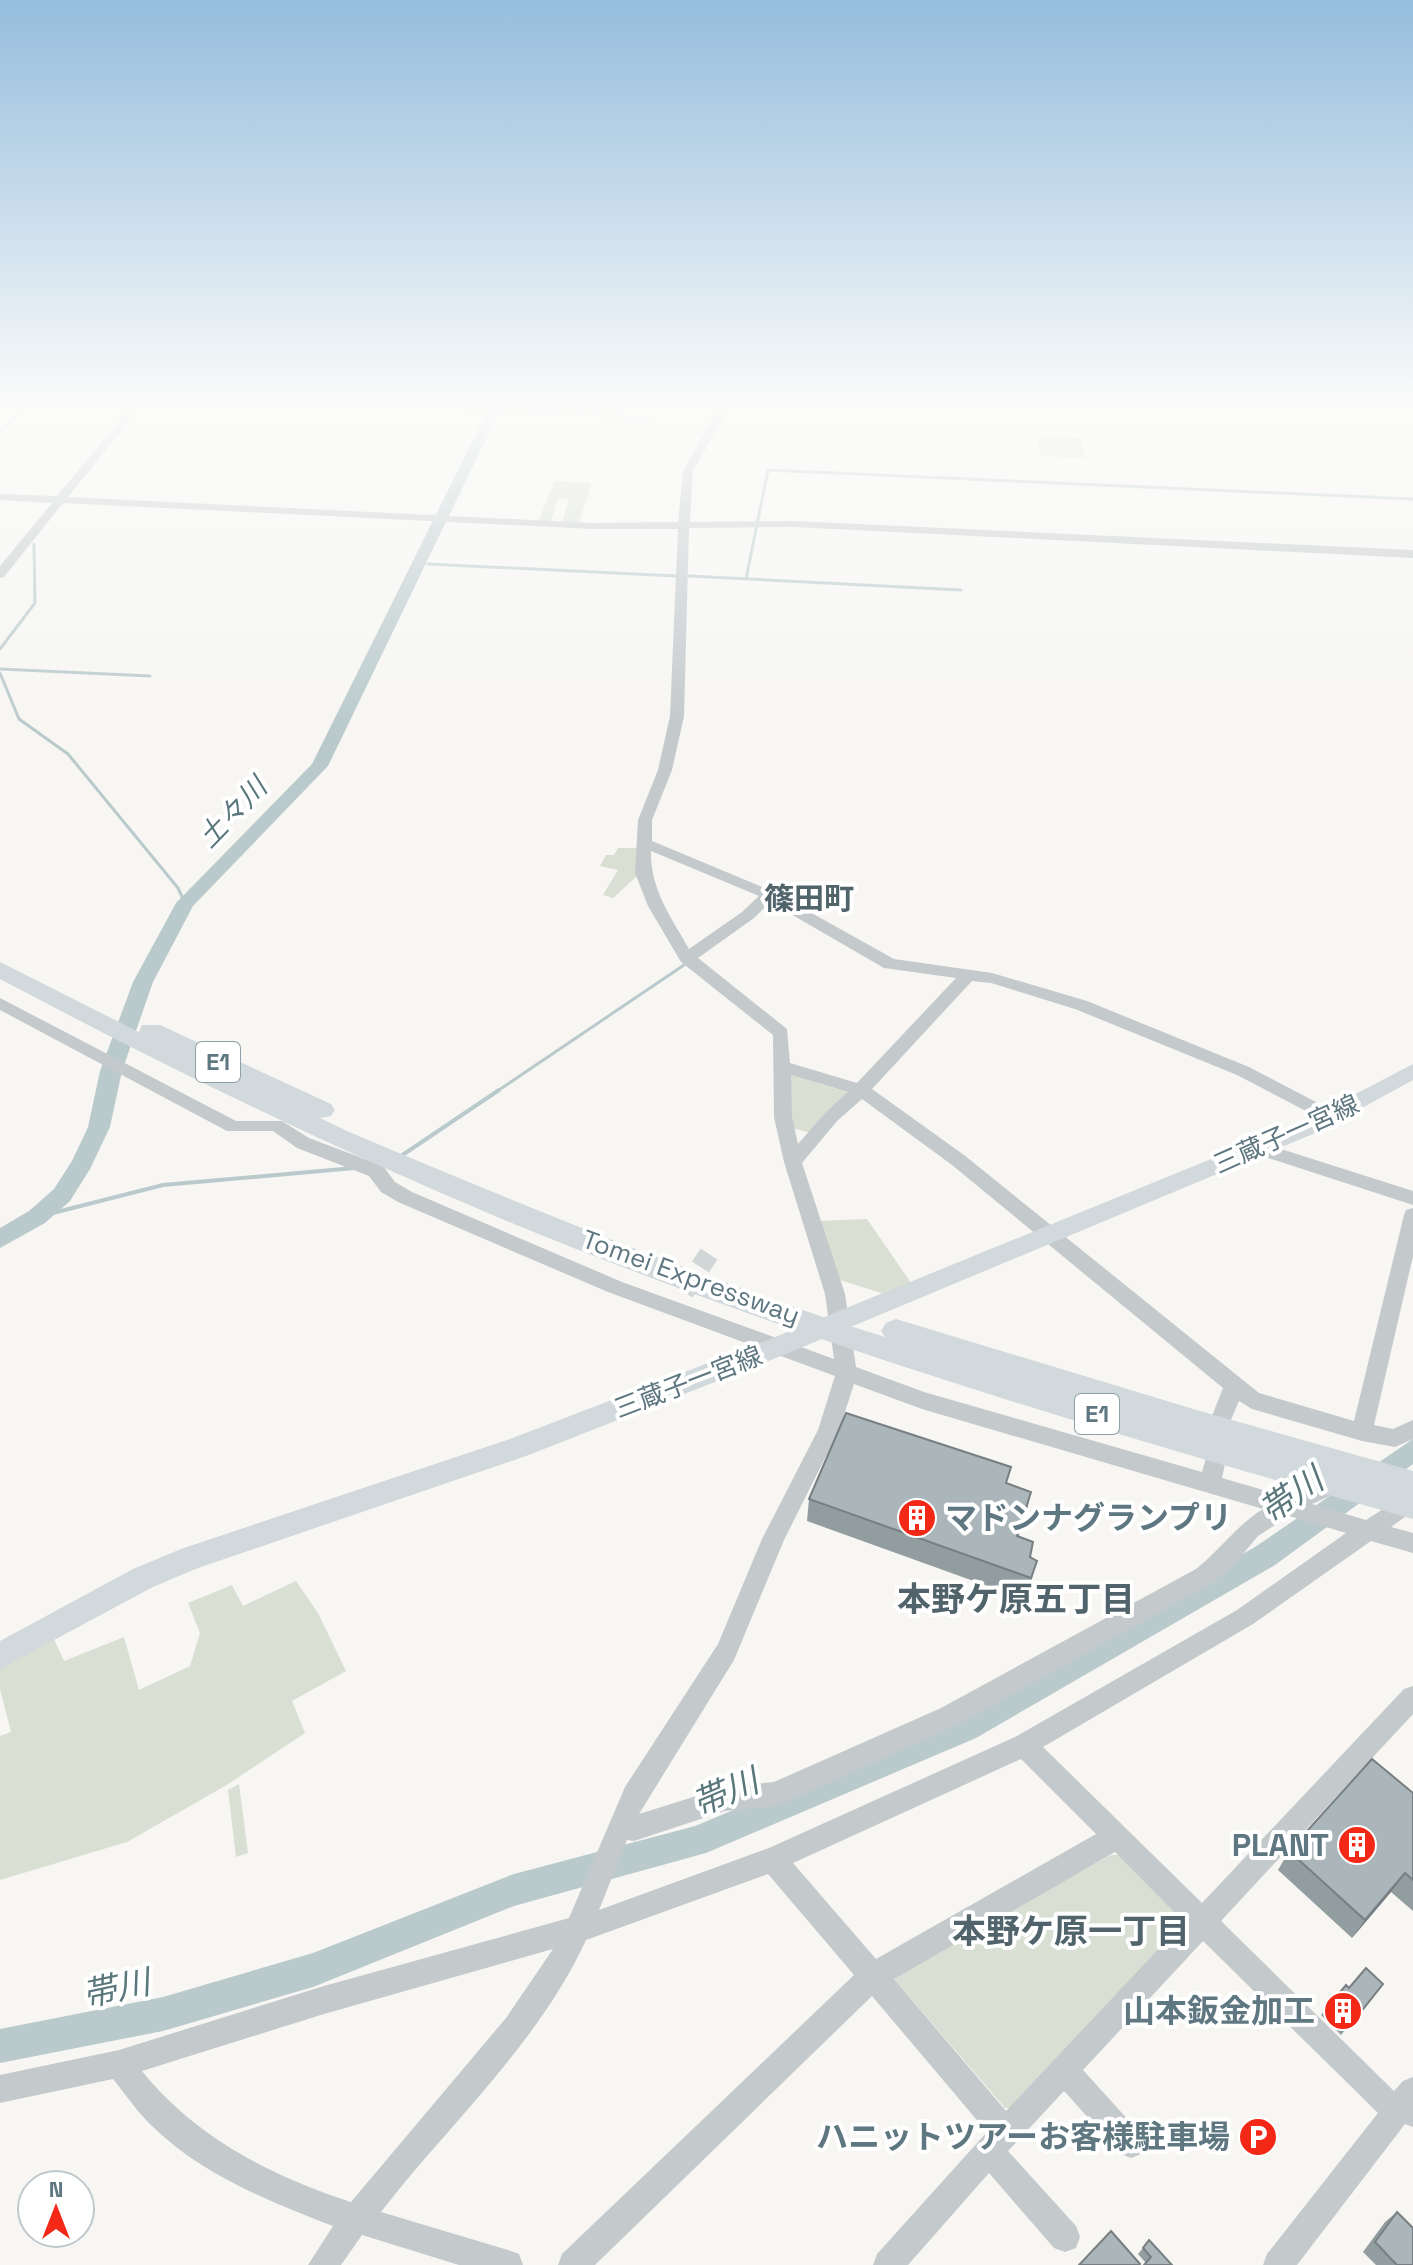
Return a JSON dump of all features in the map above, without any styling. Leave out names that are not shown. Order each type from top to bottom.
[{"type":"highway","name":"Tomei Expressway","points":[[0,950],[127,1028]]},
{"type":"highway","name":"Tomei Expressway","points":[[0,969],[555,1227],[868,1331],[981,1378],[1338,1474],[1413,1503]]},
{"type":"highway","name":"Tomei Expressway","points":[[1338,1474],[1413,1484]]},
{"type":"main road","name":"三蔵子一宮線","points":[[0,1656],[143,1578],[191,1558],[517,1448],[777,1347],[821,1315],[1050,1234],[1259,1148],[1331,1117],[1413,1071]]},
{"type":"street","points":[[0,574],[47,514]]},
{"type":"street","points":[[355,514],[593,526],[794,524],[1413,554]]},
{"type":"street","points":[[323,2265],[543,1991],[585,1917],[615,1837],[646,1773],[718,1668],[769,1548],[825,1438],[846,1372],[821,1315],[835,1294],[793,1162],[783,1117],[783,1043],[774,1025],[687,958],[656,906],[643,873],[645,820],[673,743],[677,716],[685,514]]},
{"type":"street","points":[[642,842],[769,895],[890,964],[969,974],[1081,1005],[1243,1071],[1331,1117]]},
{"type":"street","points":[[687,958],[748,915],[769,895]]},
{"type":"street","points":[[793,1162],[831,1117],[861,1090],[969,974]]},
{"type":"street","points":[[0,1003],[233,1127],[276,1125],[303,1143],[376,1171],[388,1187],[405,1197],[615,1287],[679,1300],[777,1347],[1004,1426],[1212,1474],[1289,1508],[1413,1543]]},
{"type":"street","points":[[783,1067],[861,1090],[958,1160],[1252,1400],[1362,1432],[1395,1438],[1413,1429]]},
{"type":"street","points":[[1259,1148],[1413,1198]]},
{"type":"street","points":[[1362,1432],[1413,1215]]},
{"type":"street","points":[[1223,1416],[1234,1385]]},
{"type":"street","points":[[615,1837],[725,1799],[775,1794],[950,1716],[1204,1576],[1225,1559],[1250,1529],[1289,1508],[1338,1474]]},
{"type":"street","points":[[0,2089],[119,2064],[773,1859],[1024,1745],[1245,1617],[1364,1530],[1413,1503]]},
{"type":"street","points":[[888,2265],[997,2141],[1204,1924],[1413,1697]]},
{"type":"street","points":[[1024,1745],[1384,2101],[1409,2104]]},
{"type":"street","points":[[573,2265],[873,1976],[1115,1838]]},
{"type":"street","points":[[773,1859],[873,1976],[1065,2237]]},
{"type":"street","points":[[119,2064],[170,2123],[260,2183],[331,2213],[508,2265]]},
{"type":"street","points":[[1065,2071],[1131,2144]]},
{"type":"street","points":[[1278,2265],[1409,2104]]},
{"type":"shaded area","points":[[542,514],[553,514],[551,521],[539,521]]},
{"type":"shaded area","points":[[565,514],[582,514],[579,522],[562,522]]},
{"type":"shaded area","points":[[618,848],[637,848],[638,875],[613,898],[603,895],[618,870],[600,866],[606,855],[614,855]]},
{"type":"shaded area","points":[[788,1076],[850,1093],[812,1133],[791,1128]]},
{"type":"shaded area","points":[[867,1219],[911,1283],[884,1294],[837,1279],[817,1221]]},
{"type":"shaded area","points":[[296,1581],[318,1613],[346,1671],[292,1701],[305,1733],[225,1786],[127,1842],[0,1880],[0,1736],[11,1732],[0,1689],[0,1664],[52,1635],[64,1661],[124,1637],[139,1690],[190,1666],[200,1633],[188,1603],[232,1585],[243,1606]]},
{"type":"shaded area","points":[[239,1784],[248,1853],[236,1857],[228,1790]]},
{"type":"shaded area","points":[[1111,1855],[1119,1855],[1180,1917],[1182,1926],[1012,2108],[1005,2108],[895,1980],[896,1973]]},
{"type":"building","name":"マドンナグランプリ","points":[[846,1413],[1011,1467],[1006,1483],[1031,1492],[1017,1536],[1033,1542],[1030,1557],[1037,1561],[1031,1578],[809,1499]]},
{"type":"building","name":"PLANT","points":[[1372,1759],[1413,1793],[1413,1880],[1405,1873],[1365,1920],[1289,1851]]},
{"type":"building","points":[[1366,1968],[1383,1984],[1352,2023],[1331,2003]]},
{"type":"building","points":[[1397,2212],[1413,2228],[1413,2265],[1397,2265],[1375,2242]]},
{"type":"building","points":[[1111,2231],[1140,2264],[1079,2265]]},
{"type":"building","points":[[1149,2240],[1172,2265],[1144,2265],[1151,2257],[1143,2248]]},
{"type":"waterway","name":"土々川","points":[[0,1239],[37,1217],[62,1195],[82,1163],[99,1127],[111,1071],[143,982],[185,903],[319,766],[443,514]]},
{"type":"waterway","points":[[746,579],[759,514]]},
{"type":"waterway","points":[[0,649],[35,603],[34,544]]},
{"type":"waterway","points":[[428,564],[676,576]]},
{"type":"waterway","points":[[689,576],[746,579]]},
{"type":"waterway","points":[[746,579],[961,590]]},
{"type":"waterway","points":[[0,669],[150,676]]},
{"type":"waterway","points":[[0,673],[19,719],[68,754],[178,888],[185,903]]},
{"type":"waterway","points":[[496,1092],[684,965]]},
{"type":"waterway","points":[[401,1156],[499,1090]]},
{"type":"waterway","points":[[37,1217],[163,1185],[354,1168]]},
{"type":"waterway","name":"帯川","points":[[0,2046],[163,2014],[313,1970],[514,1890],[695,1842],[965,1728],[1265,1556],[1413,1450]]},
{"type":"tunnel","points":[[684,1292],[709,1254]]},
{"type":"place","name":"マドンナグランプリ","points":[[917,1518]]},
{"type":"place","name":"PLANT","points":[[1357,1845]]},
{"type":"place","name":"山本鈑金加工","points":[[1343,2011]]},
{"type":"place","name":"ハニットツアーお客様駐車場","points":[[1258,2137]]},
{"type":"district","name":"篠田町","points":[[809,899]]},
{"type":"district","name":"本野ケ原五丁目","points":[[1016,1599]]},
{"type":"district","name":"本野ケ原一丁目","points":[[1071,1931]]}]
